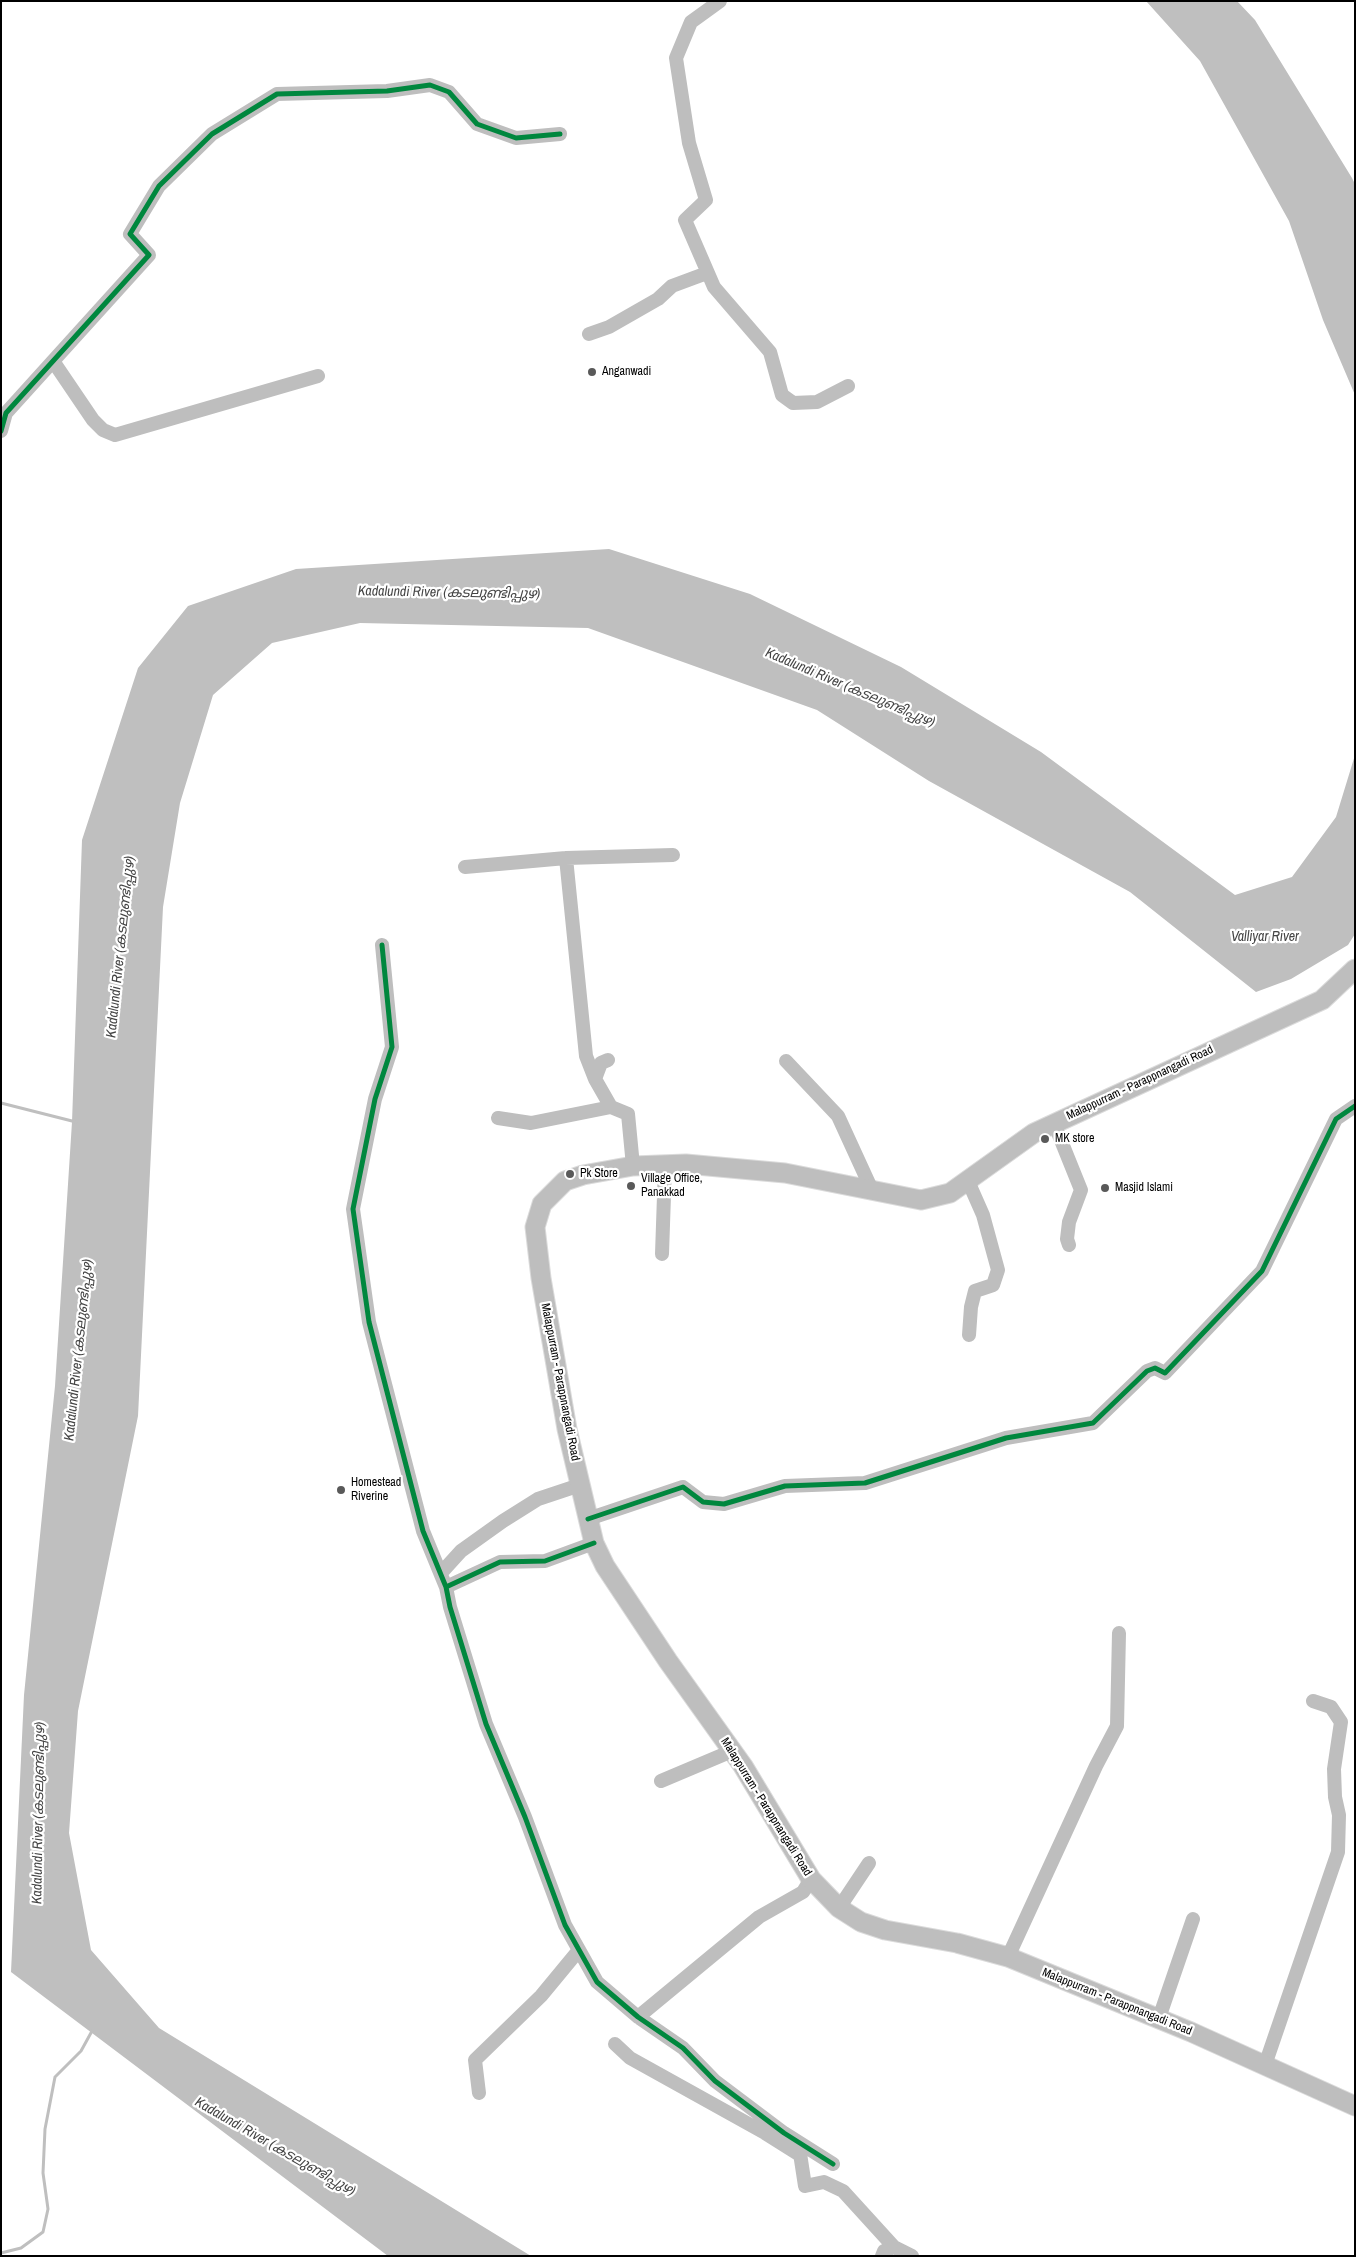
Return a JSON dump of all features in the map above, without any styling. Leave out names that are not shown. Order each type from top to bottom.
[{"type":"main road","name":"Malappurram - Parappnangadi Road","points":[[1355,969],[1322,1000],[1034,1133],[950,1193],[921,1200],[871,1188],[785,1173],[730,1166],[686,1164],[633,1166],[583,1175],[565,1181],[542,1204],[535,1227],[541,1278],[567,1429],[594,1543],[605,1566],[732,1751],[811,1879],[839,1908],[861,1922],[885,1930],[957,1943],[1008,1957],[1158,2021],[1191,2032],[1355,2106]]},
{"type":"street","points":[[720,1],[691,22],[676,58],[689,143],[706,200],[685,220],[714,287],[770,352],[782,395],[793,403],[817,402],[848,386]]},
{"type":"street","points":[[1,431],[6,413],[149,255],[130,234],[159,186],[212,134],[277,94],[387,91],[430,85],[449,92],[477,124],[516,138],[560,134]]},
{"type":"street","points":[[590,334],[608,327],[658,299],[672,286],[707,273]]},
{"type":"street","points":[[52,362],[93,420],[103,430],[115,436],[318,376]]},
{"type":"street","points":[[466,867],[566,858],[673,855]]},
{"type":"street","points":[[566,858],[586,1056],[595,1079],[611,1108]]},
{"type":"street","points":[[382,946],[392,1047],[376,1100],[352,1209],[369,1322],[423,1531],[446,1587],[450,1607],[486,1724],[525,1817],[565,1925],[597,1982],[638,2017],[682,2048],[715,2081],[799,2148],[805,2186],[824,2182],[843,2191],[894,2247],[912,2256]]},
{"type":"street","points":[[595,1079],[601,1063],[608,1060]]},
{"type":"street","points":[[786,1061],[838,1116],[871,1188]]},
{"type":"street","points":[[588,1519],[683,1486],[703,1502],[724,1504],[785,1486],[866,1483],[1006,1438],[1093,1423],[1147,1371],[1155,1368],[1166,1373],[1262,1271],[1336,1119],[1355,1106]]},
{"type":"street","points":[[498,1118],[531,1123],[611,1108],[628,1114],[633,1166]]},
{"type":"street","points":[[1054,1123],[1081,1190],[1069,1222],[1067,1239],[1069,1245]]},
{"type":"street","points":[[662,1254],[665,1166]]},
{"type":"street","points":[[968,1181],[983,1215],[998,1270],[993,1286],[975,1291],[971,1307],[969,1335]]},
{"type":"street","points":[[441,1573],[461,1551],[503,1521],[538,1499],[580,1485]]},
{"type":"street","points":[[446,1587],[500,1562],[545,1561],[594,1543]]},
{"type":"street","points":[[1008,1957],[1096,1766],[1117,1726],[1119,1633]]},
{"type":"street","points":[[1265,2065],[1338,1852],[1339,1815],[1335,1797],[1334,1769],[1341,1722],[1331,1708],[1313,1701]]},
{"type":"street","points":[[661,1781],[732,1751]]},
{"type":"street","points":[[839,1908],[869,1863]]},
{"type":"street","points":[[638,2017],[759,1916],[803,1892],[811,1879]]},
{"type":"street","points":[[1158,2021],[1193,1919]]},
{"type":"street","points":[[479,2094],[475,2060],[541,1996],[579,1950]]},
{"type":"street","points":[[615,2044],[630,2058],[765,2133],[833,2164]]},
{"type":"street","points":[[882,2256],[884,2251],[894,2247]]},
{"type":"water","points":[[1146,1],[1237,1],[1255,20],[1352,178],[1355,184],[1355,395],[1323,320],[1289,221],[1200,61]]},
{"type":"water","name":"Valliyar River","points":[[609,549],[750,594],[901,667],[1041,752],[1235,895],[1292,877],[1336,817],[1355,755],[1355,934],[1348,945],[1291,979],[1256,992],[1130,892],[929,781],[817,710],[588,628],[360,623],[272,643],[213,695],[180,803],[163,907],[138,1416],[78,1711],[69,1833],[91,1950],[159,2028],[531,2256],[388,2256],[11,1972],[24,1695],[55,1386],[72,1122],[82,840],[138,668],[188,606],[296,569]]},
{"type":"waterway","points":[[1,1103],[76,1122]]},
{"type":"waterway","points":[[1,2253],[21,2248],[43,2232],[48,2209],[43,2173],[45,2129],[55,2077],[81,2051],[92,2031]]},
{"type":"cycle path","points":[[1,431],[6,413],[149,255],[130,234],[159,186],[212,134],[277,94],[387,91],[430,85],[449,92],[477,124],[516,138],[560,134]]},
{"type":"cycle path","points":[[382,945],[392,1047],[375,1099],[353,1209],[369,1322],[423,1531],[446,1587],[500,1562],[545,1561],[594,1543]]},
{"type":"cycle path","points":[[588,1519],[683,1487],[703,1502],[724,1504],[785,1486],[865,1483],[1006,1438],[1093,1423],[1147,1371],[1155,1368],[1165,1373],[1262,1271],[1336,1119],[1355,1106]]},
{"type":"cycle path","points":[[446,1587],[450,1607],[486,1724],[525,1817],[565,1925],[597,1982],[638,2017],[683,2048],[715,2081],[784,2133],[833,2164]]},
{"type":"place","name":"Anganwadi","points":[[592,372]]},
{"type":"place","name":"MK store","points":[[1045,1139]]},
{"type":"place","name":"Pk Store","points":[[570,1174]]},
{"type":"place","name":"Village Office, Panakkad","points":[[631,1186]]},
{"type":"place","name":"Masjid Islami","points":[[1105,1188]]},
{"type":"place","name":"Homestead Riverine","points":[[341,1490]]},
{"type":"water label","name":"Kadalundi River (കടലുണ്ടിപ്പുഴ)","points":[[449,593]]},
{"type":"water label","name":"Kadalundi River (കടലുണ്ടിപ്പുഴ)","points":[[850,688]]},
{"type":"water label","name":"Kadalundi River (കടലുണ്ടിപ്പുഴ)","points":[[121,947]]},
{"type":"water label","name":"Kadalundi River (കടലുണ്ടിപ്പുഴ)","points":[[79,1350]]},
{"type":"water label","name":"Kadalundi River (കടലുണ്ടിപ്പുഴ)","points":[[39,1813]]},
{"type":"water label","name":"Kadalundi River (കടലുണ്ടിപ്പുഴ)","points":[[275,2147]]}]
